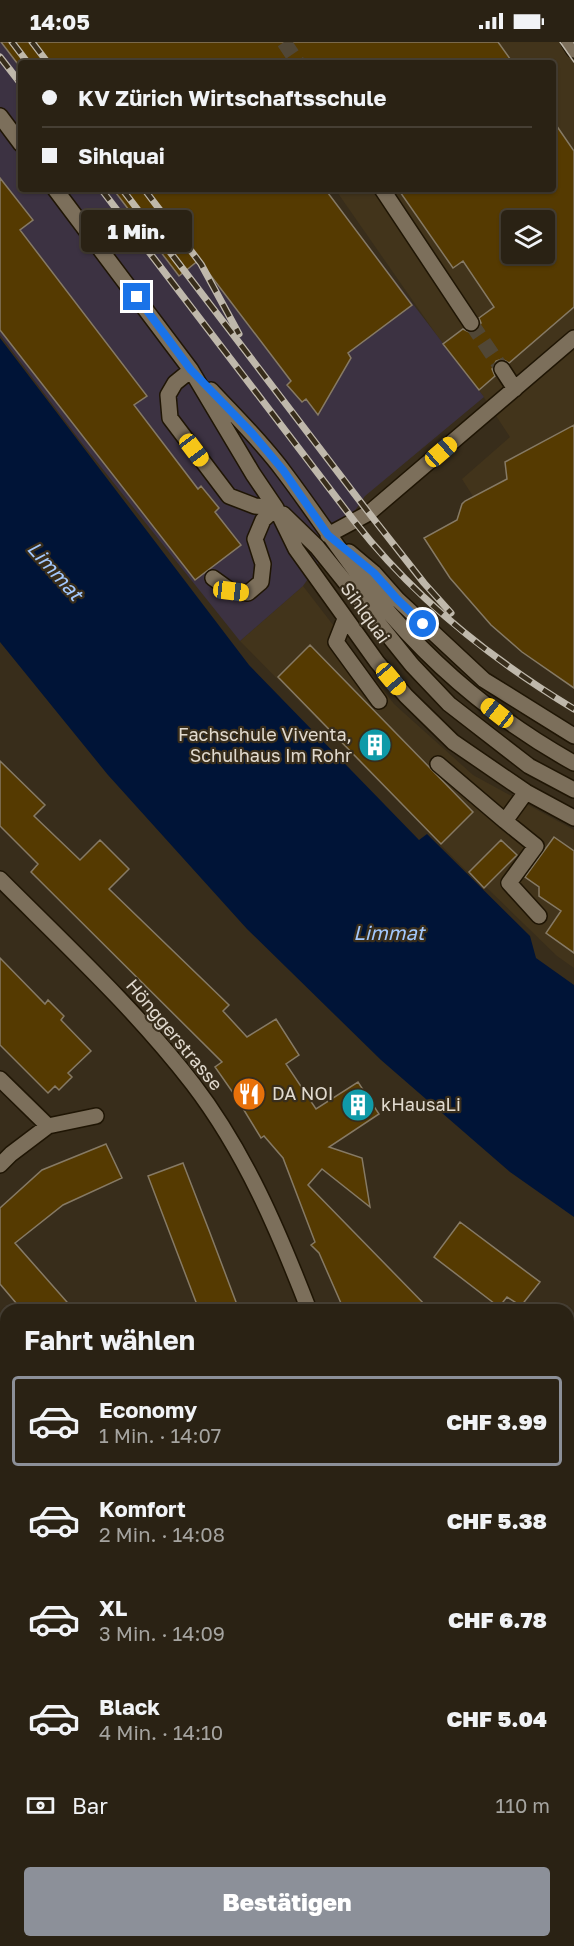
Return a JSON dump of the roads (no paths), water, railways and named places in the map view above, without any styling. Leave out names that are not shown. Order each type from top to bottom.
[{"type":"street","points":[[569,42],[574,50]]},
{"type":"street","points":[[0,116],[18,140]]},
{"type":"street","name":"Sihlquai","points":[[57,192],[191,370],[276,508],[296,549],[345,619],[406,696],[453,742],[526,792],[574,818]]},
{"type":"street","points":[[384,192],[471,323]]},
{"type":"street","points":[[328,535],[369,513],[574,338]]},
{"type":"street","points":[[502,369],[515,388]]},
{"type":"street","points":[[191,370],[175,383],[168,394],[171,418],[228,496],[255,506],[276,508],[317,547],[412,665],[449,704],[529,766],[574,790]]},
{"type":"street","name":"Sihlquai","points":[[191,370],[252,433],[283,470],[328,535]]},
{"type":"street","points":[[213,578],[231,591],[248,593],[261,582],[263,564],[255,539],[263,520],[276,508]]},
{"type":"street","points":[[328,535],[374,573],[397,599],[484,680],[574,736]]},
{"type":"street","points":[[328,535],[377,598],[450,675],[532,739],[574,763]]},
{"type":"street","points":[[345,619],[336,642],[379,701]]},
{"type":"street","points":[[438,764],[536,846],[509,883],[539,916]]},
{"type":"street","points":[[506,821],[526,792]]},
{"type":"street","name":"Hönggerstrasse","points":[[0,879],[132,1012],[192,1084],[228,1137],[260,1194],[279,1234],[307,1304]]},
{"type":"street","points":[[0,1079],[48,1126]]},
{"type":"street","points":[[0,1165],[48,1126],[96,1116]]},
{"type":"water","name":"Limmat","points":[[0,338],[249,665],[419,840],[427,834],[530,936],[536,958],[574,985],[574,1217],[510,1172],[381,1060],[247,929],[108,775],[0,642]]},
{"type":"tunnel","points":[[284,42],[296,60]]},
{"type":"tunnel","points":[[471,323],[502,369]]},
{"type":"tram line","points":[[560,42],[574,62]]},
{"type":"railway","points":[[12,42],[26,60]]},
{"type":"railway","points":[[32,42],[46,60]]},
{"type":"railway","points":[[0,57],[18,80]]},
{"type":"railway","points":[[103,192],[378,550],[403,577],[456,626],[513,670],[574,709]]},
{"type":"railway","points":[[124,192],[369,513],[424,583],[451,613]]},
{"type":"railway","points":[[146,192],[201,264],[239,334]]},
{"type":"place","name":"Fachschule Viventa, Schulhaus Im Rohr","points":[[375,745]]},
{"type":"place","name":"DA NOI","points":[[249,1094]]},
{"type":"place","name":"kHausaLi","points":[[358,1105]]}]
